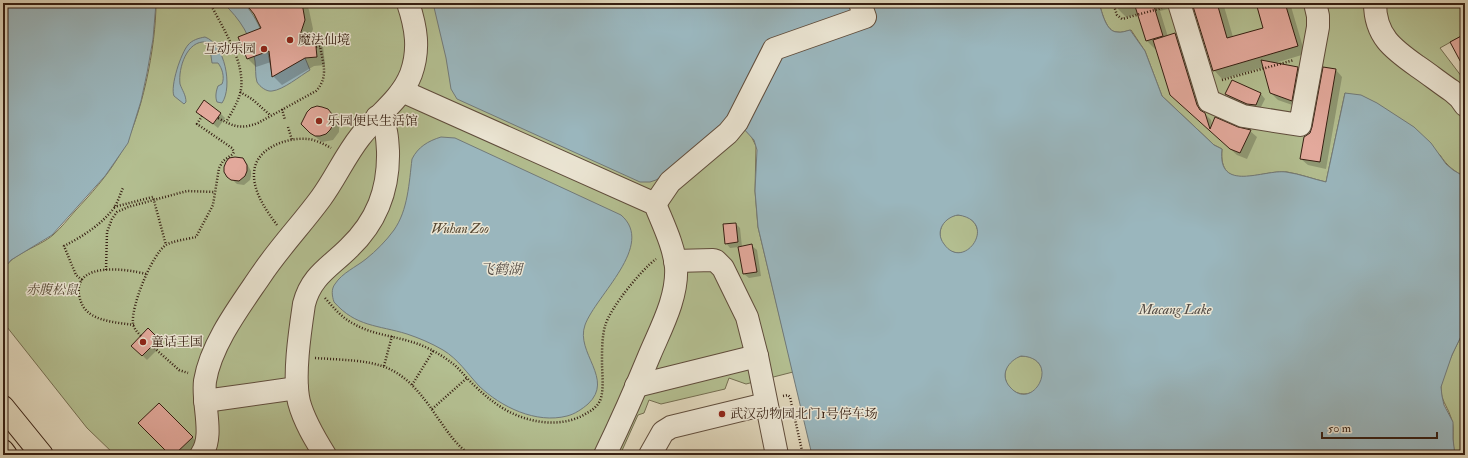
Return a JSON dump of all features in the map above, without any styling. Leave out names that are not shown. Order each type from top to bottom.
[{"type":"highway","points":[[3,408],[42,455]]},
{"type":"highway","points":[[3,451],[6,455]]},
{"type":"lane","points":[[201,455],[204,451],[207,438],[205,391],[212,353],[218,340],[262,273],[330,186],[338,150],[360,137],[402,90],[411,72],[417,46],[416,30],[408,3]]},
{"type":"lane","points":[[655,204],[670,182],[728,133],[737,122],[774,49],[865,16],[860,3]]},
{"type":"lane","points":[[1179,3],[1209,101],[1243,116],[1300,125],[1318,27],[1318,16],[1315,3]]},
{"type":"lane","points":[[1375,3],[1376,18],[1379,28],[1390,46],[1452,91],[1465,105]]},
{"type":"lane","points":[[402,90],[655,204],[673,255],[675,285],[670,306],[605,455]]},
{"type":"lane","points":[[325,455],[301,409],[297,388],[304,304],[306,294],[312,283],[360,236],[374,218],[378,208],[384,190],[388,162],[385,127],[384,123],[377,117]]},
{"type":"lane","points":[[673,255],[709,259],[720,264],[744,311],[757,356],[777,455]]},
{"type":"lane","points":[[636,386],[757,356]]},
{"type":"lane","points":[[205,391],[297,388]]},
{"type":"lane","points":[[650,455],[663,432],[671,427],[765,401]]},
{"type":"path","points":[[210,3],[238,63],[242,82],[237,103],[226,122]]},
{"type":"path","points":[[1113,3],[1117,15],[1122,19],[1179,3]]},
{"type":"path","points":[[218,118],[236,127],[248,126],[258,123],[270,115],[316,91],[323,82],[324,68],[320,46],[316,47]]},
{"type":"path","points":[[1204,85],[1299,58],[1312,61]]},
{"type":"path","points":[[240,92],[252,99],[270,115]]},
{"type":"path","points":[[282,109],[285,120]]},
{"type":"path","points":[[141,336],[136,331],[133,318],[139,290],[152,263],[166,245],[196,237],[214,205],[215,192],[223,161],[234,152],[232,148],[197,124],[202,116]]},
{"type":"path","points":[[288,127],[292,140]]},
{"type":"path","points":[[290,238],[281,230],[262,204],[257,190],[254,174],[257,160],[263,153],[275,146],[292,140],[314,140],[338,150]]},
{"type":"path","points":[[82,280],[76,275],[64,246],[97,224],[114,207],[123,188]]},
{"type":"path","points":[[106,270],[106,239],[109,225],[114,216],[120,210],[187,191],[215,192]]},
{"type":"path","points":[[114,207],[153,197],[166,245]]},
{"type":"path","points":[[312,283],[336,311],[354,324],[377,333],[414,342],[433,351],[452,363],[484,395],[520,417],[558,423],[572,420],[584,415],[592,410],[600,400],[603,381],[603,337],[605,326],[610,314],[653,261],[673,255]]},
{"type":"path","points":[[134,325],[103,319],[86,311],[79,295],[79,286],[88,274],[106,270],[133,270],[147,274]]},
{"type":"path","points":[[384,366],[392,336]]},
{"type":"path","points":[[152,346],[205,391]]},
{"type":"path","points":[[412,385],[433,351]]},
{"type":"path","points":[[299,357],[367,362],[384,366],[403,376],[432,409],[452,438],[462,449],[471,455]]},
{"type":"path","points":[[432,409],[467,378]]},
{"type":"path","points":[[765,401],[788,395],[790,397],[803,455]]},
{"type":"green space","name":"Wuhan Zoo","points":[[156,3],[918,3],[743,127],[751,136],[756,146],[755,191],[758,227],[793,372],[746,384],[729,378],[725,389],[661,404],[649,400],[644,413],[638,415],[620,455],[115,455],[87,428],[3,322],[3,270],[12,259],[47,239],[56,232],[98,185],[119,156],[127,141],[141,103],[153,40]]},
{"type":"green space","points":[[1099,3],[1465,3],[1465,34],[1440,48],[1465,81],[1465,177],[1451,168],[1440,155],[1345,93],[1326,182],[1287,172],[1244,177],[1234,176],[1227,172],[1223,163],[1222,149],[1214,145],[1162,96],[1145,51],[1131,30],[1119,32],[1110,29],[1105,21]]},
{"type":"green space","points":[[959,215],[972,221],[978,234],[972,247],[959,253],[946,247],[940,234],[946,221]]},
{"type":"green space","points":[[1465,328],[1465,455],[1455,455],[1452,421],[1443,400],[1441,383]]},
{"type":"green space","points":[[1024,356],[1034,359],[1040,365],[1043,375],[1040,385],[1034,391],[1024,394],[1014,391],[1008,385],[1005,375],[1008,365],[1014,359]]},
{"type":"water","points":[[3,3],[156,3],[153,39],[147,73],[141,101],[128,143],[105,176],[52,235],[11,260],[3,270]]},
{"type":"water","points":[[223,3],[244,3],[250,11],[264,37],[272,75],[305,58],[310,70],[276,90],[268,91],[262,87],[257,82],[253,52],[248,36],[235,15]]},
{"type":"water","name":"Macang Lake","points":[[433,3],[1099,3],[1105,21],[1110,29],[1119,32],[1130,30],[1145,51],[1162,96],[1214,145],[1222,149],[1222,163],[1227,171],[1234,175],[1244,176],[1286,172],[1326,182],[1345,93],[1361,95],[1377,103],[1414,127],[1431,143],[1446,164],[1465,177],[1465,328],[1452,355],[1441,387],[1444,405],[1453,422],[1455,455],[812,455],[758,227],[755,191],[757,150],[754,140],[742,127],[656,180],[650,182],[640,182],[457,99],[451,89],[446,58]],"holes":[[[958,215],[970,219],[976,226],[977,234],[974,243],[961,253],[952,251],[944,244],[940,234],[942,225],[953,216]],[[1021,356],[1034,359],[1040,365],[1042,374],[1040,382],[1035,390],[1027,394],[1019,394],[1010,387],[1005,378],[1006,369],[1012,361]]]},
{"type":"water","points":[[205,37],[212,41],[218,48],[222,57],[227,77],[225,96],[222,103],[217,102],[216,96],[218,86],[222,84],[223,81],[222,70],[218,63],[212,63],[210,49],[206,42],[199,43],[194,45],[189,50],[182,63],[180,84],[186,99],[184,104],[174,96],[173,91],[177,70],[182,55],[188,45]]},
{"type":"water","name":"飞鹤湖","points":[[441,137],[455,138],[621,215],[630,227],[632,241],[628,255],[585,325],[583,335],[585,346],[596,375],[598,385],[595,395],[588,404],[573,414],[555,418],[543,418],[531,416],[508,407],[488,394],[458,362],[443,350],[412,336],[359,321],[342,310],[334,302],[332,290],[338,280],[377,249],[391,234],[399,222],[405,205],[409,187],[412,159],[414,155],[424,145]]},
{"type":"building","name":"魔法仙境","points":[[245,3],[302,3],[305,20],[299,38],[315,37],[317,57],[305,58],[272,77],[269,51],[247,59],[238,37],[261,28],[254,14]]},
{"type":"building","points":[[1134,3],[1153,3],[1163,36],[1146,41]]},
{"type":"building","points":[[1192,3],[1217,3],[1227,38],[1263,28],[1256,3],[1285,3],[1298,46],[1213,71]]},
{"type":"building","points":[[1175,33],[1197,105],[1200,110],[1205,113],[1210,129],[1215,117],[1238,127],[1251,130],[1240,153],[1230,149],[1170,95],[1153,40]]},
{"type":"building","points":[[1465,34],[1465,70],[1450,42]]},
{"type":"building","points":[[1261,60],[1298,67],[1292,101],[1270,93]]},
{"type":"building","points":[[1323,67],[1336,69],[1320,162],[1300,159],[1304,137],[1310,133],[1312,127]]},
{"type":"building","points":[[1232,80],[1261,93],[1256,105],[1247,104],[1225,94]]},
{"type":"building","points":[[204,100],[221,113],[213,124],[196,112]]},
{"type":"building","name":"乐园便民生活馆","points":[[317,106],[328,109],[332,114],[333,119],[333,125],[330,130],[326,134],[320,136],[315,136],[310,133],[301,124],[307,112],[311,108]]},
{"type":"building","points":[[229,158],[243,158],[247,165],[245,176],[239,181],[231,180],[224,172],[226,162]]},
{"type":"building","points":[[736,223],[738,242],[725,244],[723,224]]},
{"type":"building","points":[[752,244],[757,272],[743,274],[738,247]]},
{"type":"building","name":"童话王国","points":[[148,328],[159,339],[142,356],[131,346]]},
{"type":"building","points":[[159,403],[193,437],[174,455],[170,455],[138,423]]},
{"type":"place","name":"魔法仙境","points":[[290,40]]},
{"type":"place","name":"互动乐园","points":[[264,49]]},
{"type":"place","name":"乐园便民生活馆","points":[[319,121]]},
{"type":"place","name":"童话王国","points":[[143,342]]},
{"type":"place","name":"武汉动物园北门1号停车场","points":[[722,414]]},
{"type":"park label","name":"赤腹松鼠","points":[[52,290]]}]
